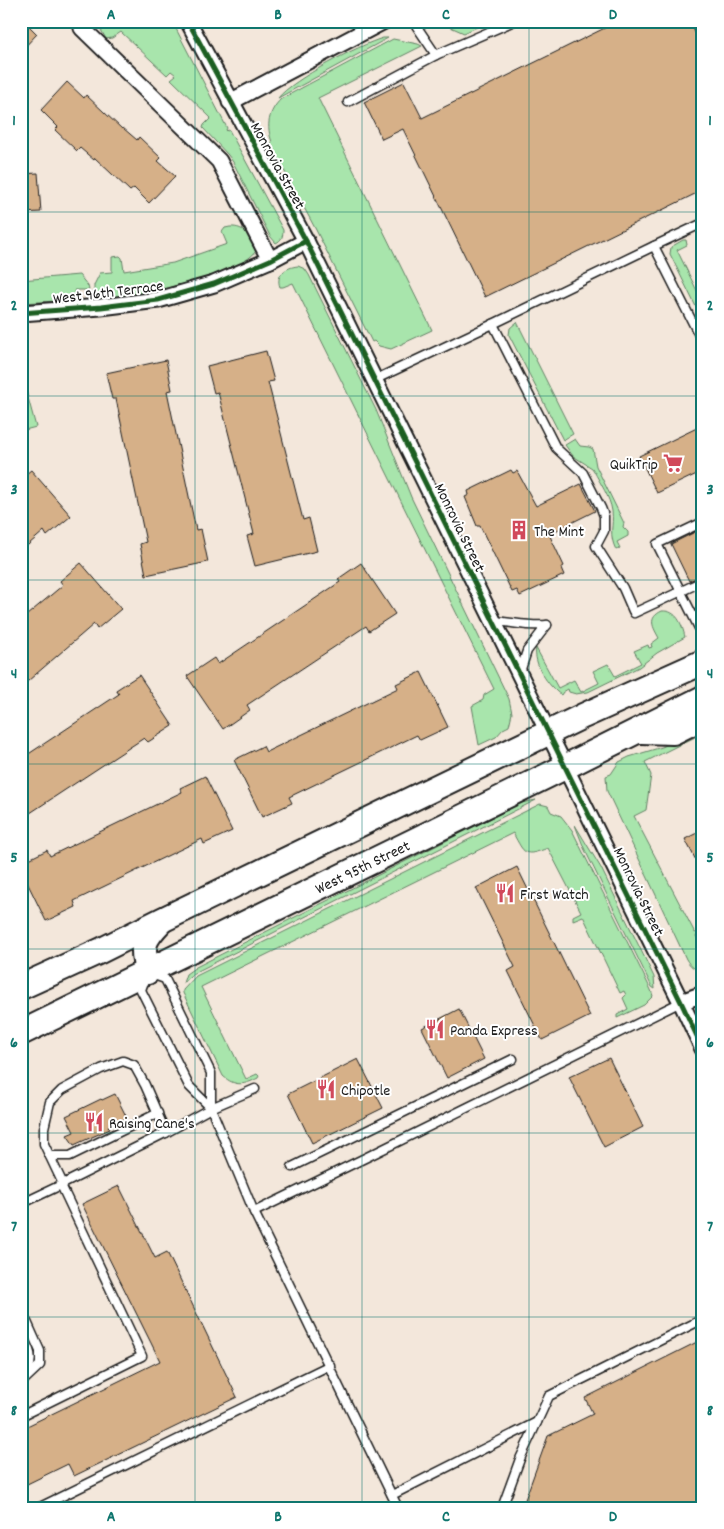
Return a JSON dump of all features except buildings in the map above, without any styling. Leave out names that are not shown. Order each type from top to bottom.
[{"type":"main road","points":[[21,987],[100,952],[162,920],[548,733],[703,662]]},
{"type":"main road","name":"West 95th Street","points":[[21,1033],[703,698]]},
{"type":"main road","points":[[636,731],[673,732],[703,717]]},
{"type":"main road","points":[[147,972],[143,951],[147,936],[162,920]]},
{"type":"main road","points":[[100,952],[118,951],[129,957],[147,972]]},
{"type":"street","points":[[86,21],[82,28],[219,161],[270,260]]},
{"type":"street","name":"Monrovia Street","points":[[188,21],[306,241],[703,1049]]},
{"type":"street","points":[[230,102],[384,21]]},
{"type":"street","name":"West 96th Terrace","points":[[21,313],[101,307],[158,300],[214,284],[270,260],[306,241]]},
{"type":"street","points":[[681,1002],[703,994]]},
{"type":"lane","points":[[412,21],[436,55]]},
{"type":"lane","points":[[348,102],[436,55],[514,21]]},
{"type":"lane","points":[[374,380],[703,223]]},
{"type":"lane","points":[[654,246],[703,343]]},
{"type":"lane","points":[[493,324],[556,448],[586,477],[604,516],[604,531],[596,546],[623,588],[633,612],[703,581]]},
{"type":"lane","points":[[703,522],[657,544],[703,636]]},
{"type":"lane","points":[[493,621],[516,622],[532,627],[547,625],[527,651],[519,674]]},
{"type":"lane","points":[[212,1108],[189,1086],[141,990],[147,972],[165,979],[211,1073],[212,1108],[254,1212],[398,1508]]},
{"type":"lane","points":[[254,1212],[681,1002]]},
{"type":"lane","points":[[292,1167],[512,1058]]},
{"type":"lane","points":[[21,1416],[142,1356],[44,1144],[44,1128],[50,1102],[62,1090],[123,1061],[134,1065],[146,1085],[166,1133]]},
{"type":"lane","points":[[21,1204],[166,1133],[212,1108],[255,1089]]},
{"type":"lane","points":[[50,1156],[70,1156],[158,1114]]},
{"type":"lane","points":[[21,1317],[27,1322],[40,1350],[40,1365],[22,1382]]},
{"type":"lane","points":[[502,1508],[520,1459],[549,1396],[703,1319]]},
{"type":"lane","points":[[21,1335],[29,1347],[32,1364],[22,1382]]},
{"type":"lane","points":[[38,1508],[330,1365]]},
{"type":"lane","points":[[392,1495],[537,1422]]},
{"type":"green space","points":[[101,21],[172,21],[227,128],[226,130],[229,130],[283,230],[280,241],[276,243],[270,236],[233,162],[203,128],[211,118],[171,79],[176,75],[171,71],[167,75],[121,32],[112,38],[106,39],[101,30]]},
{"type":"green space","points":[[437,21],[490,21],[464,33]]},
{"type":"green space","points":[[383,38],[388,38],[278,98],[286,90],[311,73]]},
{"type":"green space","points":[[393,39],[422,46],[318,98],[432,330],[391,349],[379,346],[374,341],[372,342],[316,230],[270,144],[272,142],[269,119],[273,109],[281,99]]},
{"type":"green space","points":[[230,227],[244,230],[256,251],[248,259],[236,266],[168,288],[130,295],[94,298],[94,285],[100,273],[112,272],[112,257],[120,256],[122,258],[124,271],[173,263],[227,244],[222,232],[225,228]]},
{"type":"green space","points":[[686,240],[687,245],[677,250],[703,303],[703,321],[670,254],[671,247]]},
{"type":"green space","points":[[298,266],[305,269],[309,275],[376,410],[411,497],[509,699],[512,713],[509,726],[503,729],[496,737],[479,745],[472,706],[483,700],[484,695],[494,689],[293,283],[280,287],[279,278],[283,272]]},
{"type":"green space","points":[[79,275],[89,290],[75,290],[75,300],[21,303],[21,280]]},
{"type":"green space","points":[[517,322],[573,434],[563,440],[509,335],[510,328]]},
{"type":"green space","points":[[21,372],[36,427],[21,431]]},
{"type":"green space","points":[[575,439],[580,446],[593,449],[596,466],[624,523],[623,527],[628,532],[628,536],[617,542],[620,548],[616,550],[612,534],[612,511],[607,495],[592,468],[573,456],[565,445]]},
{"type":"green space","points":[[662,611],[675,615],[685,637],[657,653],[639,667],[588,692],[576,694],[569,692],[568,689],[561,695],[551,686],[539,668],[536,648],[558,688],[574,680],[581,692],[599,683],[593,671],[608,664],[615,676],[641,663],[634,651],[648,645],[649,648],[652,647],[651,644],[659,638],[653,626],[653,620]]},
{"type":"green space","points":[[703,728],[703,733],[645,762],[651,775],[646,810],[634,816],[695,933],[703,929],[703,932],[696,936],[703,949],[703,969],[698,969],[689,964],[686,959],[607,791],[606,776],[611,774],[619,762],[629,757],[662,747]]},
{"type":"green space","points":[[536,800],[196,972],[183,983],[186,974],[196,967],[521,803]]},
{"type":"green space","points":[[540,804],[548,806],[551,812],[561,816],[572,830],[651,990],[653,996],[644,1005],[617,1018],[617,1015],[628,1009],[623,998],[626,995],[624,991],[620,993],[583,916],[573,920],[573,916],[581,912],[548,848],[534,853],[526,852],[520,846],[513,833],[201,987],[246,1079],[257,1074],[259,1076],[240,1084],[227,1080],[223,1076],[183,993],[183,990],[196,976]]},
{"type":"green space","points":[[575,825],[601,868],[654,977],[655,989],[652,987],[584,848]]},
{"type":"cycle path","points":[[188,21],[306,241],[703,1049]]},
{"type":"cycle path","points":[[21,313],[101,307],[158,300],[214,284],[270,260],[306,241]]},
{"type":"place","name":"QuikTrip","points":[[673,463]]},
{"type":"place","name":"The Mint","points":[[519,530]]},
{"type":"place","name":"First Watch","points":[[505,893]]},
{"type":"place","name":"Panda Express","points":[[435,1029]]},
{"type":"place","name":"Chipotle","points":[[326,1089]]},
{"type":"place","name":"Raising Cane's","points":[[94,1122]]}]
